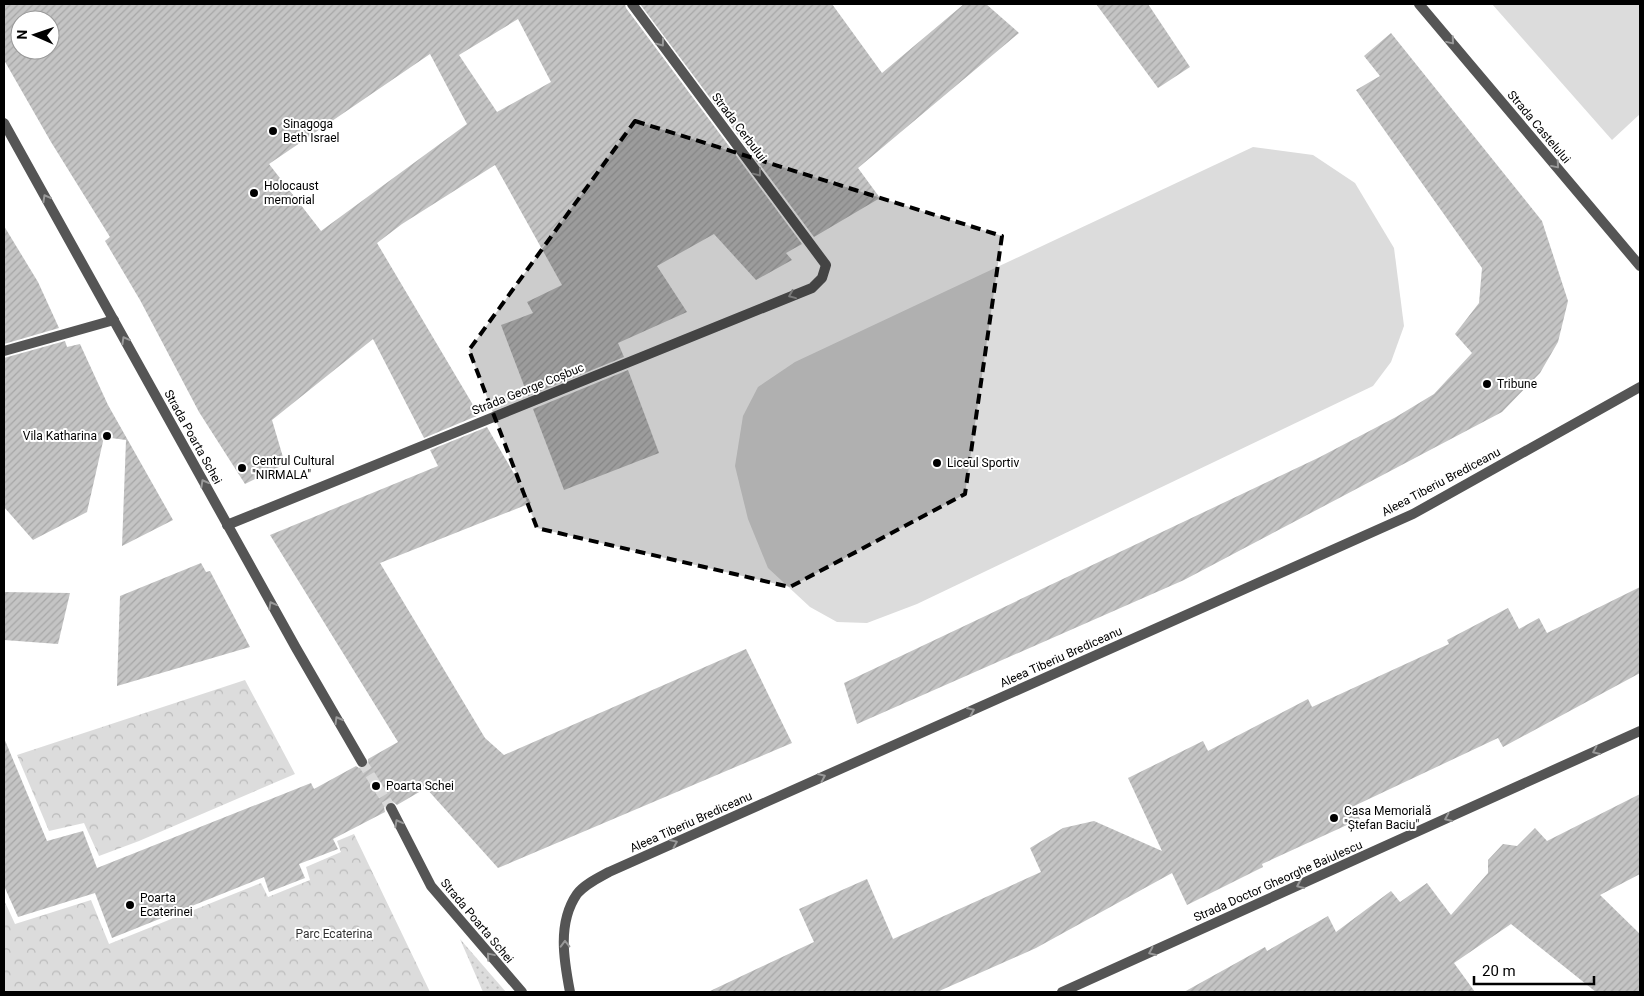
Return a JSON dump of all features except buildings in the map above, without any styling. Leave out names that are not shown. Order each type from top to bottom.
[{"type":"street","name":"Strada Cerbului","points":[[632,4],[826,265]]},
{"type":"street","name":"Strada Castelului","points":[[1419,4],[1640,266]]},
{"type":"street","name":"Strada Poarta Schei","points":[[4,123],[227,525],[362,762]]},
{"type":"street","name":"Strada George Coșbuc","points":[[227,525],[812,288],[822,278],[826,265]]},
{"type":"street","points":[[4,351],[114,320]]},
{"type":"street","name":"Aleea Tiberiu Brediceanu","points":[[570,992],[565,966],[564,928],[570,909],[578,894],[588,884],[608,872],[1412,514],[1640,387]]},
{"type":"street","name":"Strada Doctor Gheorghe Baiulescu","points":[[1062,992],[1640,731]]},
{"type":"street","name":"Strada Poarta Schei","points":[[391,808],[431,886],[522,992]]},
{"type":"highlighted area","points":[[635,121],[1002,236],[965,494],[790,587],[537,528],[469,350]]},
{"type":"green space","points":[[1492,4],[1640,4],[1640,114],[1612,140]]},
{"type":"green space","points":[[1253,147],[1313,155],[1355,183],[1394,248],[1404,326],[1391,362],[1373,386],[917,604],[867,623],[837,622],[810,607],[768,568],[748,519],[735,466],[743,416],[758,387],[795,362]]},
{"type":"green space","points":[[245,680],[295,774],[139,841],[99,856],[84,823],[49,831],[17,755]]},
{"type":"green space","name":"Parc Ecaterina","points":[[354,834],[430,992],[4,992],[4,900],[15,924],[91,900],[109,944],[261,883],[268,897],[310,880],[306,867],[341,852],[337,841]]},
{"type":"green space","points":[[460,939],[506,992],[483,992]]},
{"type":"tunnel","points":[[362,762],[391,808]]},
{"type":"place","name":"Sinagoga Beth Israel","points":[[273,131]]},
{"type":"place","name":"Holocaust memorial","points":[[254,193]]},
{"type":"place","name":"Tribune","points":[[1487,384]]},
{"type":"place","name":"Vila Katharina","points":[[107,436]]},
{"type":"place","name":"Liceul Sportiv","points":[[937,463]]},
{"type":"place","name":"Centrul Cultural \"NIRMALA\"","points":[[242,468]]},
{"type":"place","name":"Poarta Schei","points":[[376,786]]},
{"type":"place","name":"Casa Memorială \"Ștefan Baciu\"","points":[[1334,818]]},
{"type":"place","name":"Poarta Ecaterinei","points":[[130,905]]}]
